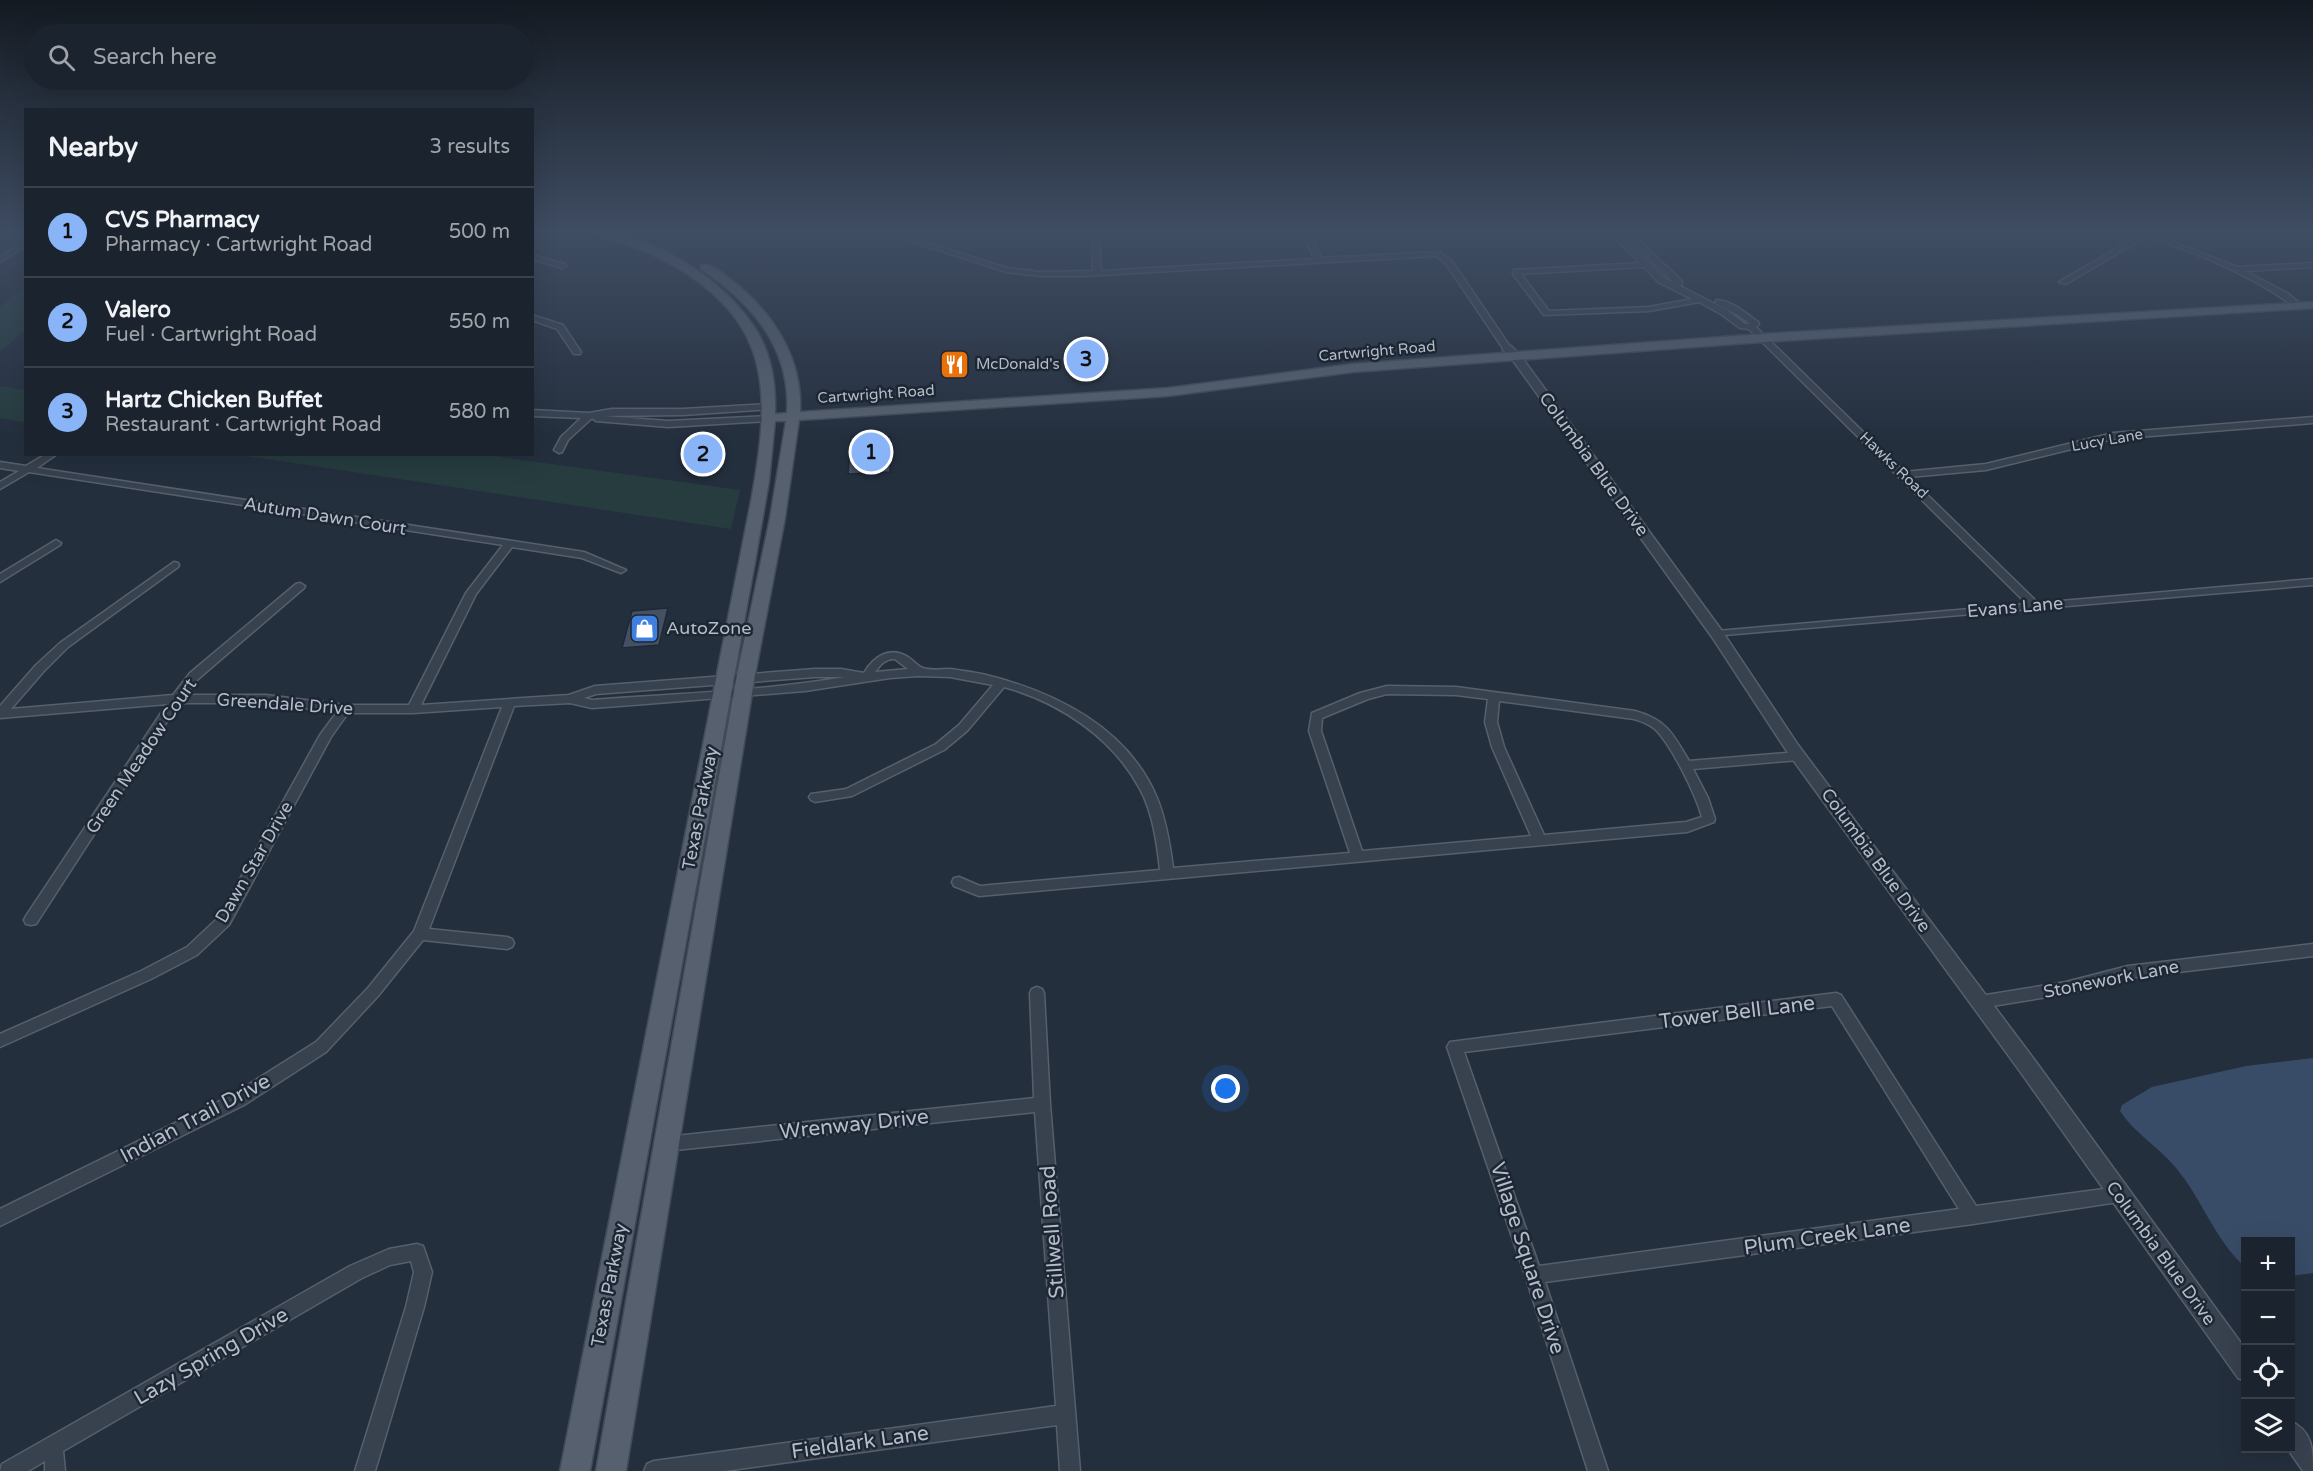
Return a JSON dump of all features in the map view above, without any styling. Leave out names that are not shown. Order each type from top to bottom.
[{"type":"main road","name":"Texas Parkway","points":[[611,1471],[666,1144],[734,686],[768,413],[767,382],[758,348],[747,322],[729,301]]},
{"type":"main road","name":"Texas Parkway","points":[[575,1471],[734,686],[782,492],[793,411],[790,370],[782,346],[764,316],[749,301]]},
{"type":"main road","name":"Cartwright Road","points":[[768,413],[1131,389],[1299,369],[1755,331],[2017,313],[2289,301],[2313,305]]},
{"type":"main road","name":"Cartwright Road","points":[[1755,331],[2031,322],[2289,301]]},
{"type":"main road","points":[[2017,313],[2031,322]]},
{"type":"street","points":[[1475,301],[1512,353]]},
{"type":"street","points":[[1538,301],[1547,313],[1649,309],[1694,301]]},
{"type":"street","name":"Hawks Road","points":[[1699,301],[1724,312],[1743,326],[1755,331],[2034,605]]},
{"type":"street","name":"Hawks Road","points":[[1714,301],[1741,313],[1755,324],[1755,331]]},
{"type":"street","points":[[534,318],[560,327],[577,352]]},
{"type":"street","name":"Columbia Blue Drive","points":[[1512,353],[1717,634],[1799,756],[2241,1363]]},
{"type":"street","name":"Cartwright Road","points":[[534,413],[668,424],[768,413]]},
{"type":"street","points":[[559,450],[564,439],[590,416]]},
{"type":"street","name":"Lucy Lane","points":[[1904,475],[1986,467],[2113,436],[2313,420]]},
{"type":"street","points":[[0,486],[50,456]]},
{"type":"street","name":"Autum Dawn Court","points":[[0,465],[584,555],[621,570]]},
{"type":"street","points":[[0,579],[56,543]]},
{"type":"street","points":[[413,709],[471,593],[509,544]]},
{"type":"street","points":[[0,714],[40,668],[64,645],[174,564]]},
{"type":"street","name":"Evans Lane","points":[[1717,634],[2313,582]]},
{"type":"street","name":"Green Meadow Court","points":[[31,920],[176,699],[195,676],[300,586]]},
{"type":"street","points":[[867,677],[874,663],[892,656],[907,659],[918,672]]},
{"type":"street","name":"Greendale Drive","points":[[0,714],[176,699],[266,699],[345,709],[413,709],[570,699],[592,704],[734,686],[839,684],[867,677],[918,672],[964,676],[1001,683],[1049,700],[1076,713],[1107,737],[1146,788],[1159,823],[1167,875]]},
{"type":"street","points":[[815,797],[848,793],[940,747],[963,728],[1001,683]]},
{"type":"street","points":[[959,882],[979,891],[1358,858],[1687,827],[1709,819],[1706,804],[1684,766],[1660,728],[1650,719],[1635,715],[1494,698],[1456,691],[1387,690],[1364,696],[1316,716],[1315,731],[1358,858]]},
{"type":"street","points":[[1494,698],[1491,722],[1498,747],[1540,841]]},
{"type":"street","name":"Indian Trail Drive","points":[[0,1218],[238,1100],[321,1047],[373,992],[420,934],[509,703]]},
{"type":"street","name":"Dawn Star Drive","points":[[0,1041],[146,975],[192,951],[224,921],[326,735],[345,709]]},
{"type":"street","points":[[1684,766],[1799,756]]},
{"type":"street","points":[[420,934],[507,943]]},
{"type":"street","name":"Stonework Lane","points":[[1980,1002],[2066,988],[2128,972],[2313,950]]},
{"type":"street","name":"Stillwell Road","points":[[1037,993],[1042,1104],[1070,1471]]},
{"type":"street","name":"Tower Bell Lane","points":[[1455,1047],[1836,999],[1973,1216]]},
{"type":"street","name":"Village Square Drive","points":[[1455,1047],[1534,1275],[1598,1471]]},
{"type":"street","name":"Wrenway Drive","points":[[666,1144],[1042,1104]]},
{"type":"street","name":"Plum Creek Lane","points":[[1534,1275],[2119,1195]]},
{"type":"street","name":"Lazy Spring Drive","points":[[9,1471],[356,1272],[389,1257],[417,1252],[423,1272],[415,1307],[365,1471]]},
{"type":"street","name":"Fieldlark Lane","points":[[654,1471],[1066,1414]]},
{"type":"street","points":[[2295,1440],[2313,1464]]},
{"type":"street","points":[[53,1446],[55,1471]]},
{"type":"green space","points":[[8,301],[24,301],[24,331],[0,352],[0,307]]},
{"type":"green space","points":[[0,386],[24,390],[24,422],[0,418]]},
{"type":"green space","points":[[247,456],[493,456],[740,490],[731,529]]},
{"type":"water","points":[[2313,1058],[2313,1273],[2295,1275],[2295,1237],[2241,1237],[2241,1263],[2225,1244],[2176,1168],[2133,1127],[2120,1111],[2122,1105],[2152,1087],[2246,1066]]},
{"type":"building","points":[[864,436],[864,439],[891,437],[890,472],[848,474],[851,437]]},
{"type":"building","name":"AutoZone","points":[[668,608],[659,645],[622,648],[632,611]]},
{"type":"place","name":"Hartz Chicken Buffet","points":[[1086,359]]},
{"type":"place","name":"McDonald's","points":[[955,364]]},
{"type":"place","name":"CVS Pharmacy","points":[[871,452]]},
{"type":"place","name":"Valero","points":[[703,454]]},
{"type":"place","name":"AutoZone","points":[[645,628]]}]
